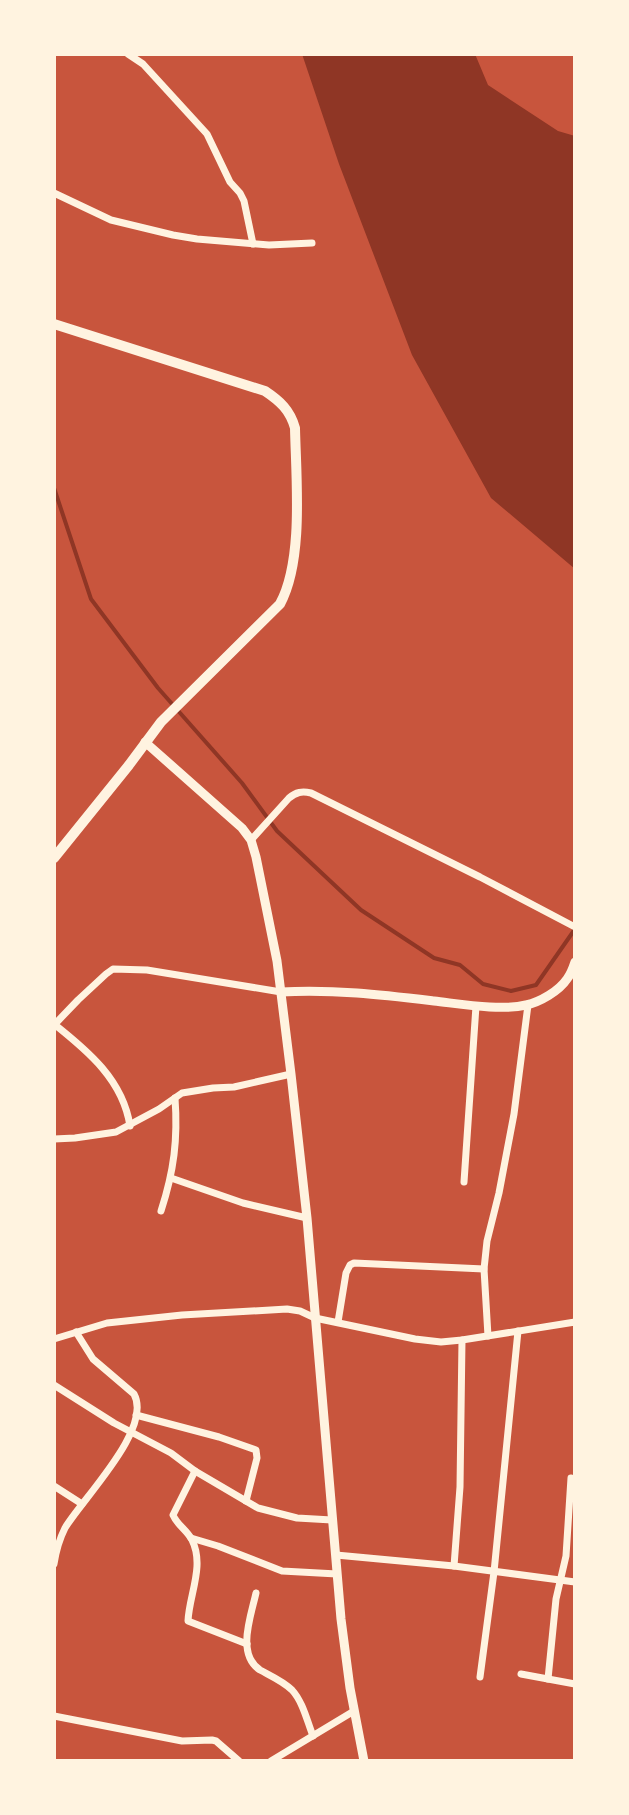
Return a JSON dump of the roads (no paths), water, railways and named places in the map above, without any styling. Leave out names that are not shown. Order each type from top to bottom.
[{"type":"main road","points":[[54,324],[265,391],[280,400],[291,415],[295,428],[297,516],[291,573],[280,604],[171,711],[54,858]]},
{"type":"street","points":[[128,54],[143,64],[201,125],[212,141],[230,182],[244,201],[253,244]]},
{"type":"street","points":[[54,193],[98,216],[185,237],[253,244],[312,243]]},
{"type":"street","points":[[145,742],[242,828],[251,840],[256,857],[277,961],[291,1074],[307,1218],[341,1619],[364,1761]]},
{"type":"street","points":[[251,840],[295,793],[311,793],[575,927]]},
{"type":"street","points":[[130,1126],[128,1109],[120,1092],[99,1063],[54,1024],[113,969],[147,970],[281,992],[350,992],[512,1007],[528,1005],[558,989],[572,977],[575,962]]},
{"type":"street","points":[[488,1336],[484,1269],[487,1241],[514,1114],[528,1005]]},
{"type":"street","points":[[464,1182],[476,1006]]},
{"type":"street","points":[[54,1139],[103,1135],[130,1126],[182,1093],[234,1087],[291,1074]]},
{"type":"street","points":[[161,1211],[177,1144],[175,1098]]},
{"type":"street","points":[[171,1178],[243,1203],[307,1218]]},
{"type":"street","points":[[338,1322],[346,1273],[354,1263],[484,1269]]},
{"type":"street","points":[[54,1339],[107,1323],[294,1309],[315,1318],[441,1342],[575,1322]]},
{"type":"street","points":[[480,1677],[494,1572],[518,1331]]},
{"type":"street","points":[[54,1564],[61,1536],[120,1453],[132,1432],[136,1415],[134,1394],[97,1364],[76,1332]]},
{"type":"street","points":[[454,1566],[460,1487],[462,1340]]},
{"type":"street","points":[[54,1385],[258,1508],[284,1516],[332,1520]]},
{"type":"street","points":[[136,1415],[256,1450],[257,1458],[246,1501]]},
{"type":"street","points":[[195,1471],[173,1512],[174,1520],[194,1543],[197,1565],[188,1621],[247,1644]]},
{"type":"street","points":[[548,1679],[559,1580],[566,1556],[571,1478]]},
{"type":"street","points":[[54,1486],[82,1504]]},
{"type":"street","points":[[191,1538],[282,1571],[337,1574]]},
{"type":"street","points":[[336,1555],[575,1582]]},
{"type":"street","points":[[256,1593],[248,1632],[248,1654],[253,1664],[294,1692],[313,1736]]},
{"type":"street","points":[[521,1674],[575,1684]]},
{"type":"street","points":[[271,1761],[354,1711]]},
{"type":"street","points":[[54,1716],[182,1741],[212,1740],[239,1761]]},
{"type":"waterway","points":[[54,488],[91,599],[158,688],[242,783],[277,831],[361,910],[434,958],[460,965],[483,984],[511,991],[536,985],[575,929]]}]
